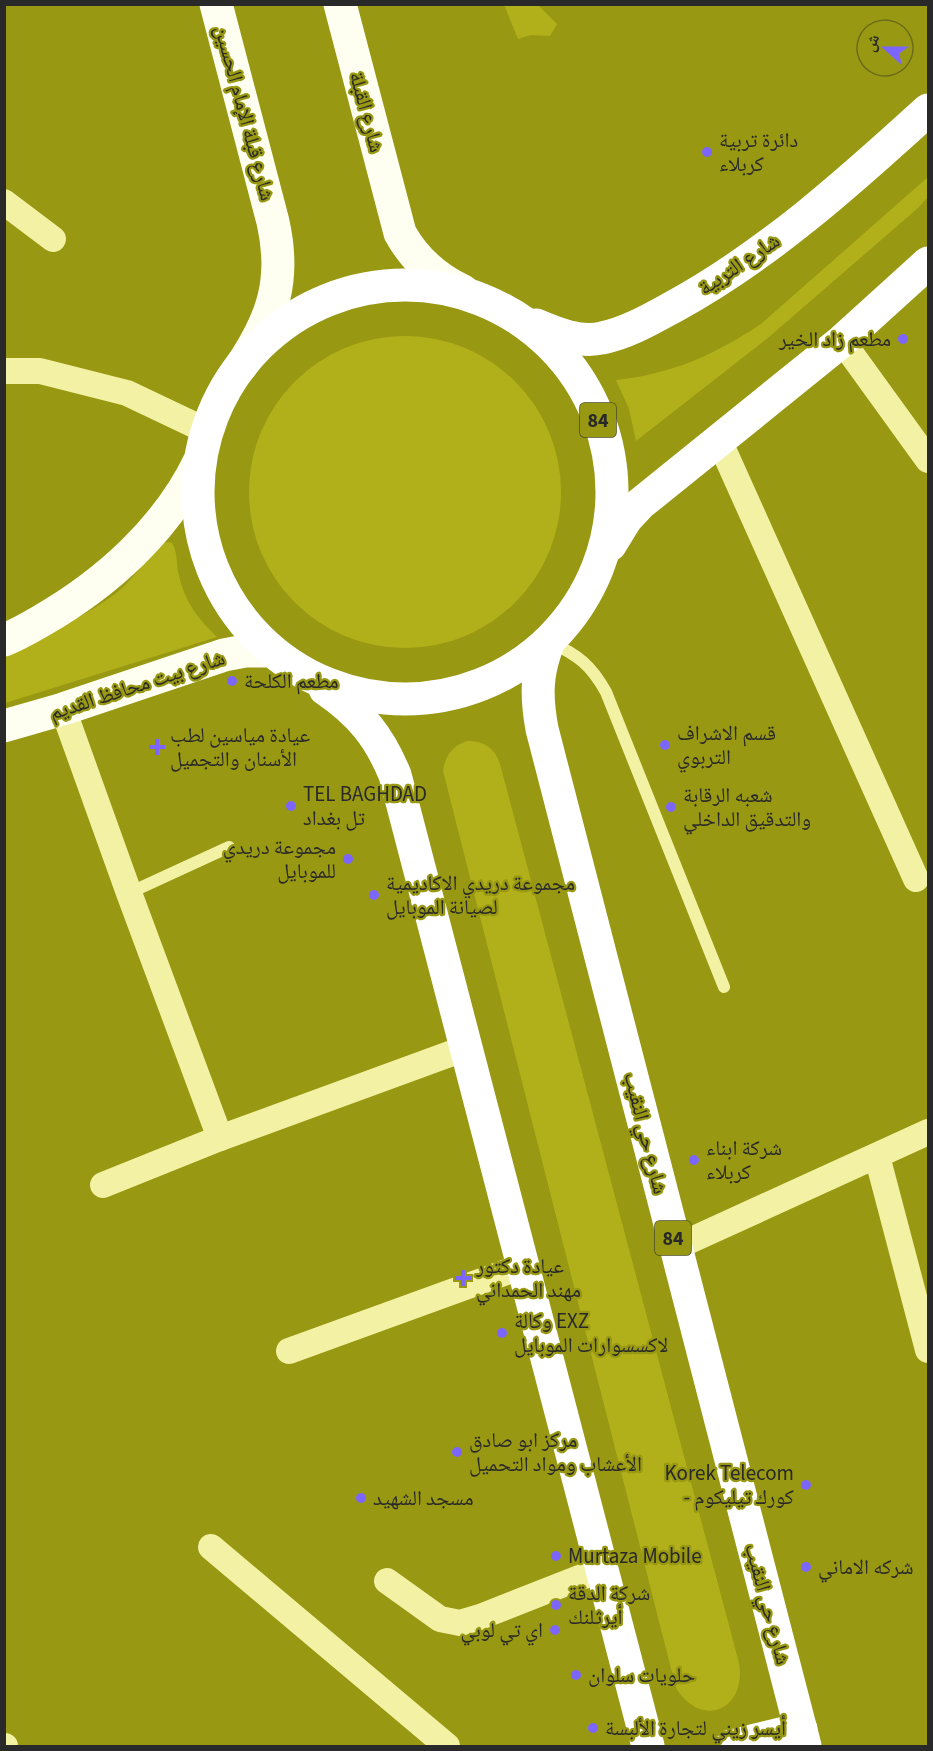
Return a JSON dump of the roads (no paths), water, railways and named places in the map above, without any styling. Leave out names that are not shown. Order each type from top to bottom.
[{"type":"highway","name":"شارع التربية","points":[[519,317],[564,336],[585,340],[602,338],[627,330],[662,313],[704,290],[761,251],[831,197],[928,110]]},
{"type":"highway","name":"84","points":[[306,675],[355,694],[407,700],[459,693],[507,673],[549,641],[579,605],[615,535],[640,504],[842,342],[928,263]]},
{"type":"highway","name":"84","points":[[601,562],[612,508],[609,452],[591,399],[561,353],[519,317],[463,291],[401,283],[340,294],[285,322],[241,366],[220,397],[203,445],[198,495],[201,530],[211,564],[225,596],[245,625],[270,651],[350,708],[370,727],[381,743],[395,775],[648,1746]]},
{"type":"highway","name":"شارع حي النقيب","points":[[549,641],[538,672],[542,729],[803,1738]]},
{"type":"highway","points":[[731,1746],[803,1738]]},
{"type":"main road","name":"شارع قبلة الإمام الحسين","points":[[216,4],[273,222],[279,268],[275,298],[265,327],[241,366]]},
{"type":"main road","name":"شارع القبلة","points":[[339,4],[395,219],[407,246],[426,268],[437,277],[463,291]]},
{"type":"main road","points":[[4,640],[73,602],[130,555],[173,506],[189,483],[203,445]]},
{"type":"main road","name":"شارع بيت محافظ القديم","points":[[4,726],[63,709],[224,655],[245,651],[270,651]]},
{"type":"street","points":[[4,202],[53,239]]},
{"type":"street","points":[[842,342],[928,460]]},
{"type":"street","points":[[4,371],[40,371],[127,393],[203,445]]},
{"type":"street","points":[[719,440],[916,879]]},
{"type":"street","points":[[63,709],[220,1138]]},
{"type":"street","points":[[103,1185],[220,1138],[466,1048]]},
{"type":"street","points":[[676,1246],[928,1132]]},
{"type":"street","points":[[877,1156],[928,1350]]},
{"type":"street","points":[[290,1352],[523,1266]]},
{"type":"street","points":[[211,1547],[447,1746]]},
{"type":"street","points":[[387,1581],[440,1619],[460,1623],[602,1569]]},
{"type":"lane","points":[[549,641],[582,660],[596,673],[606,692],[724,987]]},
{"type":"lane","points":[[129,893],[229,847]]},
{"type":"place","name":"دائرة تربية كربلاء","points":[[707,152]]},
{"type":"place","name":"مطعم زاد الخير","points":[[903,339]]},
{"type":"place","name":"مطعم الكلحة","points":[[232,681]]},
{"type":"place","name":"قسم الاشراف التربوي","points":[[665,745]]},
{"type":"place","name":"عيادة مياسين لطب الأسنان والتجميل","points":[[157,747]]},
{"type":"place","name":"TEL BAGHDAD تل بغداد","points":[[291,806]]},
{"type":"place","name":"شعبه الرقابة والتدقيق الداخلي","points":[[671,807]]},
{"type":"place","name":"مجموعة دريدي للموبايل","points":[[348,859]]},
{"type":"place","name":"مجموعة دريدي الاكاديمية لصيانة الموبايل","points":[[374,895]]},
{"type":"place","name":"شركة ابناء كربلاء","points":[[694,1160]]},
{"type":"place","name":"عيادة دكتور مهند الحمداني","points":[[463,1278]]},
{"type":"place","name":"وكالة EXZ لاكسسوارات الموبايل","points":[[502,1333]]},
{"type":"place","name":"مركز ابو صادق الأعشاب ومواد التحميل","points":[[457,1452]]},
{"type":"place","name":"Korek Telecom - كورك تيليكوم","points":[[806,1485]]},
{"type":"place","name":"مسجد الشهيد","points":[[361,1498]]},
{"type":"place","name":"Murtaza Mobile","points":[[556,1556]]},
{"type":"place","name":"شركه الاماني","points":[[806,1567]]},
{"type":"place","name":"شركة الدقة أيرثلنك","points":[[556,1605]]},
{"type":"place","name":"اي تي لوبي","points":[[555,1630]]},
{"type":"place","name":"حلويات سلوان","points":[[576,1675]]},
{"type":"place","name":"أيسر زيني لتجارة الألبسة","points":[[593,1728]]}]
